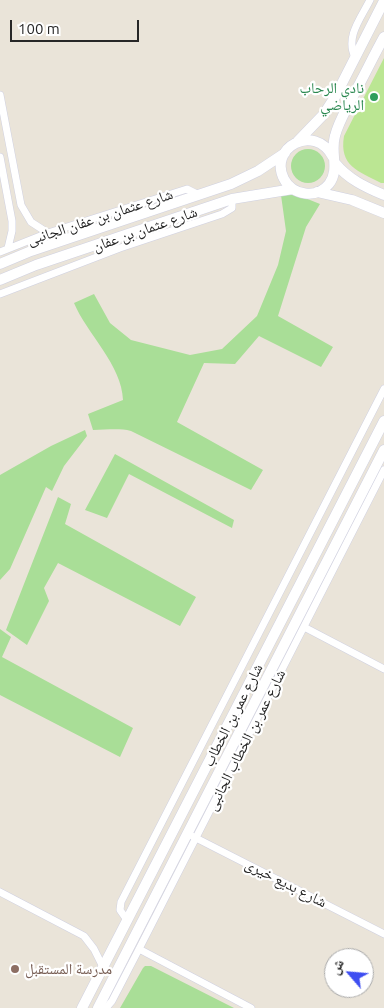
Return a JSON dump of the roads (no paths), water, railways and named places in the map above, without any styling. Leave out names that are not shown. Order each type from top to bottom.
[{"type":"street","points":[[355,57],[351,46],[352,35],[370,0]]},
{"type":"street","points":[[384,0],[335,97],[314,125],[285,153],[282,160],[283,176],[293,189],[308,194],[316,192],[329,184],[332,178],[335,136],[341,120],[384,37]]},
{"type":"street","points":[[0,95],[21,205],[31,222],[48,233]]},
{"type":"street","points":[[296,142],[311,140],[318,142],[330,150],[342,172],[384,195]]},
{"type":"street","name":"شارع عثمان بن عفان","points":[[0,264],[31,251],[244,178],[285,153]]},
{"type":"street","points":[[0,157],[12,221],[8,248]]},
{"type":"street","name":"شارع عثمان بن عفان الجانبى","points":[[0,252],[48,233],[187,188],[198,195]]},
{"type":"street","name":"شارع عثمان بن عفان","points":[[0,280],[232,199],[293,189]]},
{"type":"street","points":[[316,192],[352,200],[384,213]]},
{"type":"street","points":[[0,294],[120,248],[222,214],[232,208],[232,199]]},
{"type":"street","points":[[31,251],[36,266]]},
{"type":"street","points":[[127,920],[120,910],[121,902],[148,846],[384,389]]},
{"type":"street","name":"شارع عمر بن الخطاب","points":[[82,1008],[384,421]]},
{"type":"street","name":"شارع عمر بن الخطاب","points":[[98,1008],[191,835],[269,674],[384,450]]},
{"type":"street","name":"شارع عمر بن الخطاب الجانبى","points":[[106,1008],[139,949],[191,835],[304,627],[384,470]]},
{"type":"street","points":[[304,627],[384,669]]},
{"type":"street","points":[[257,668],[269,674]]},
{"type":"street","name":"شارع بديع خيرى","points":[[191,835],[384,934]]},
{"type":"street","points":[[0,892],[84,936],[94,949],[103,967]]},
{"type":"street","points":[[139,949],[251,1008]]},
{"type":"place","name":"نادي الرحاب الرياضي","points":[[374,97]]},
{"type":"place","name":"مدرسة المستقبل","points":[[15,969]]}]
